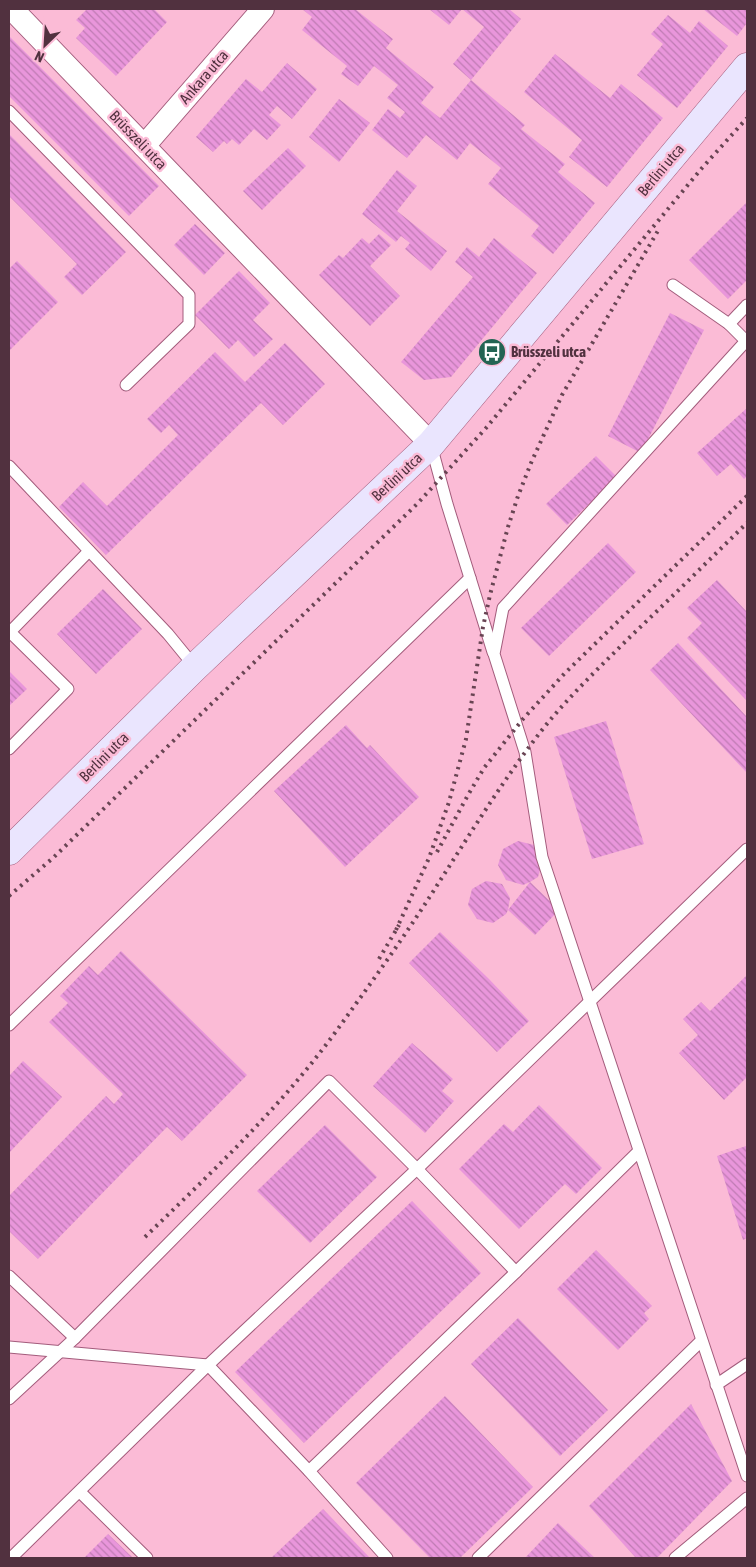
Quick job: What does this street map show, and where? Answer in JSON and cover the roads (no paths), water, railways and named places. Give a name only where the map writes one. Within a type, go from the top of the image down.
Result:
[{"type":"street","name":"Brüsszeli utca","points":[[12,9],[431,444]]},
{"type":"street","name":"Ankara utca","points":[[144,146],[263,9]]},
{"type":"street","name":"Berlini utca","points":[[9,851],[195,667],[431,444],[747,67]]},
{"type":"lane","points":[[9,110],[189,295],[189,324],[126,385]]},
{"type":"lane","points":[[494,654],[503,608],[747,341],[729,324],[673,285]]},
{"type":"lane","points":[[729,324],[747,305]]},
{"type":"lane","points":[[431,444],[447,504],[525,752],[542,857],[747,1476]]},
{"type":"lane","points":[[9,466],[171,638],[195,667]]},
{"type":"lane","points":[[9,749],[68,689],[10,632],[89,550]]},
{"type":"lane","points":[[9,1026],[470,578]]},
{"type":"lane","points":[[11,1558],[208,1365],[417,1169],[747,849]]},
{"type":"lane","points":[[9,1398],[75,1338],[329,1081],[516,1272]]},
{"type":"lane","points":[[309,1471],[639,1151]]},
{"type":"lane","points":[[9,1276],[75,1338]]},
{"type":"lane","points":[[478,1558],[701,1340]]},
{"type":"lane","points":[[9,1347],[208,1365],[309,1471],[387,1558]]},
{"type":"lane","points":[[716,1385],[747,1364]]},
{"type":"lane","points":[[80,1492],[147,1558]]},
{"type":"lane","points":[[675,1558],[747,1498]]},
{"type":"railway","points":[[9,896],[54,857],[418,503],[486,428],[702,168],[747,118]]},
{"type":"railway","points":[[396,930],[429,858],[449,802],[466,739],[483,627],[490,595],[518,496],[562,395],[659,229]]},
{"type":"railway","points":[[437,852],[484,768],[523,719],[565,673],[747,496]]},
{"type":"railway","points":[[145,1237],[246,1138],[293,1086],[337,1030],[388,959],[500,788],[552,717],[597,670],[747,523]]},
{"type":"railway","points":[[379,959],[399,925]]},
{"type":"place","name":"Brüsszeli utca","points":[[492,352]]}]
